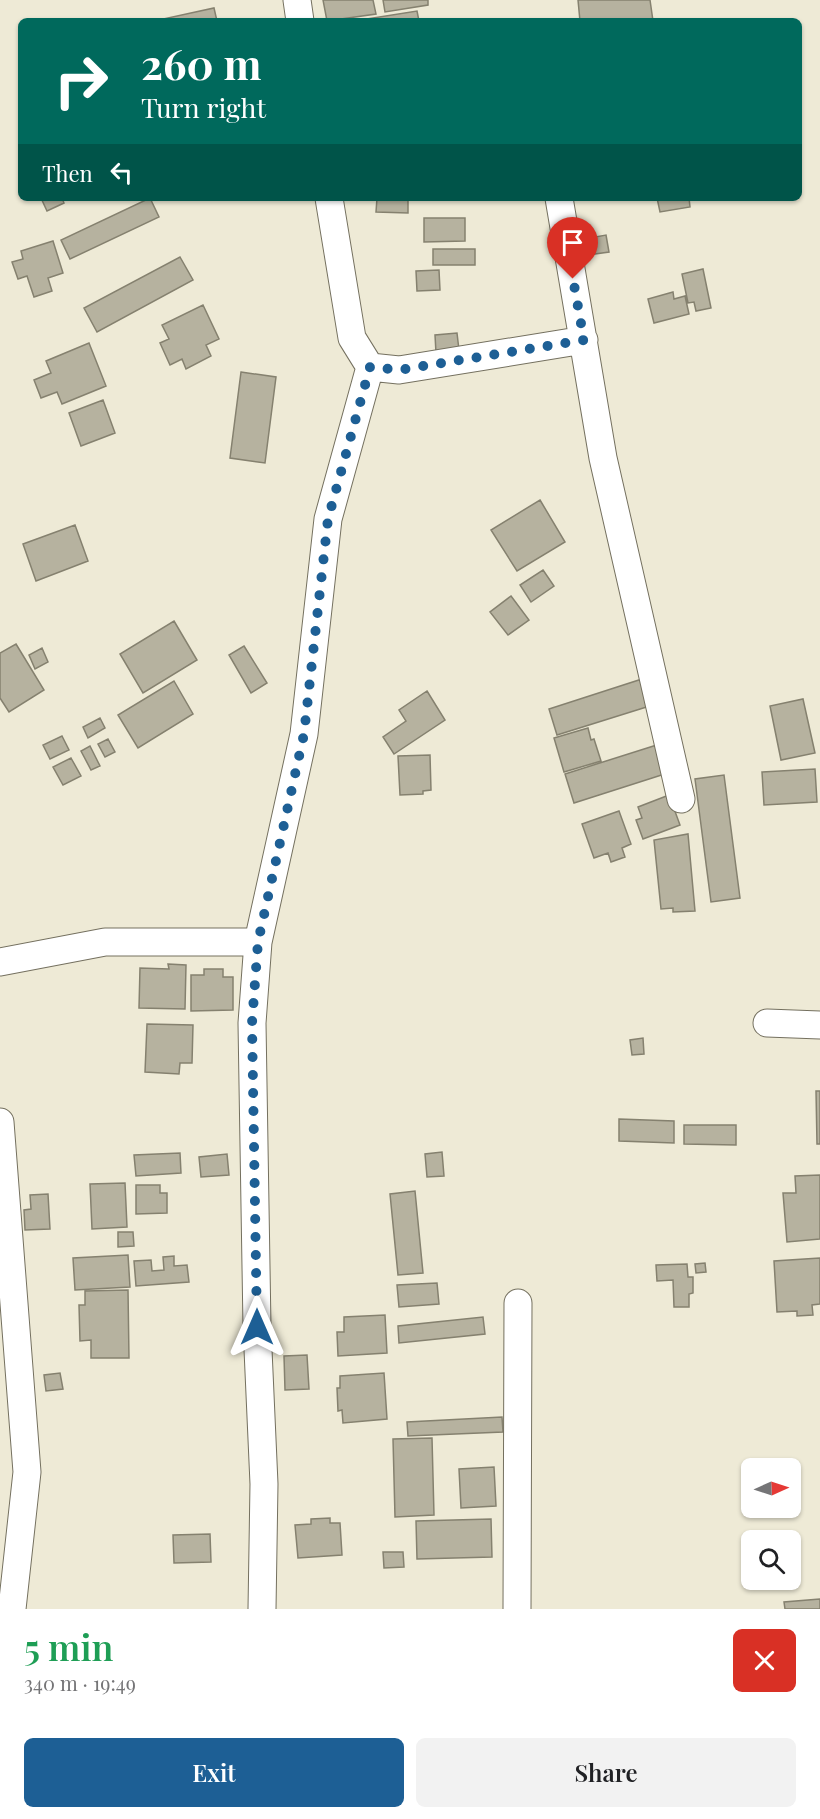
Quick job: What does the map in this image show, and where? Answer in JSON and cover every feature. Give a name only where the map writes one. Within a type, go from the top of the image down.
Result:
[{"type":"street","points":[[297,0],[300,18]]},
{"type":"street","points":[[262,1609],[264,1484],[257,1327],[252,1023],[258,942],[304,734],[328,519],[370,367],[352,338],[329,201]]},
{"type":"street","points":[[560,201],[603,458],[681,799]]},
{"type":"street","points":[[370,367],[399,370],[584,340]]},
{"type":"street","points":[[0,962],[105,942],[258,942]]},
{"type":"street","points":[[767,1023],[820,1025]]},
{"type":"street","points":[[0,1122],[27,1472],[12,1609]]},
{"type":"street","points":[[517,1609],[518,1303]]},
{"type":"building","points":[[323,0],[373,0],[376,14],[326,18]]},
{"type":"building","points":[[383,0],[428,0],[428,5],[385,12]]},
{"type":"building","points":[[578,0],[650,0],[653,18],[580,18]]},
{"type":"building","points":[[214,8],[216,18],[168,18]]},
{"type":"building","points":[[417,11],[418,18],[373,18]]},
{"type":"building","points":[[42,201],[63,201],[64,203],[47,211]]},
{"type":"building","points":[[144,201],[151,201],[159,217],[70,259],[61,240]]},
{"type":"building","points":[[377,201],[408,201],[408,213],[376,212]]},
{"type":"building","points":[[658,201],[689,201],[690,207],[660,212]]},
{"type":"building","points":[[424,218],[465,218],[465,241],[424,242]]},
{"type":"building","points":[[606,235],[609,252],[588,255],[584,239]]},
{"type":"building","points":[[53,241],[63,273],[48,278],[52,291],[34,297],[27,276],[18,279],[12,262],[23,259],[21,251]]},
{"type":"building","points":[[433,249],[475,249],[475,265],[433,265]]},
{"type":"building","points":[[180,257],[193,280],[97,332],[84,308]]},
{"type":"building","points":[[703,269],[711,308],[696,311],[694,302],[688,303],[682,274]]},
{"type":"building","points":[[439,270],[440,290],[417,291],[416,271]]},
{"type":"building","points":[[673,292],[674,299],[685,296],[689,314],[654,323],[648,299]]},
{"type":"building","points":[[203,305],[219,339],[206,345],[211,356],[186,369],[182,359],[170,365],[160,343],[169,339],[162,325]]},
{"type":"building","points":[[457,333],[459,350],[436,353],[435,335]]},
{"type":"building","points":[[89,343],[106,386],[62,404],[57,392],[41,398],[34,380],[51,373],[46,361]]},
{"type":"building","points":[[241,372],[276,377],[265,463],[230,458]]},
{"type":"building","points":[[103,400],[115,433],[81,446],[69,413]]},
{"type":"building","points":[[540,500],[565,542],[517,571],[491,530]]},
{"type":"building","points":[[75,525],[88,561],[36,581],[23,544]]},
{"type":"building","points":[[543,570],[554,586],[531,602],[520,585]]},
{"type":"building","points":[[511,596],[529,620],[508,635],[490,612]]},
{"type":"building","points":[[174,621],[197,660],[143,693],[120,654]]},
{"type":"building","points":[[16,644],[44,690],[9,712],[0,698],[0,653]]},
{"type":"building","points":[[244,646],[267,683],[251,693],[229,655]]},
{"type":"building","points":[[42,648],[48,662],[35,669],[29,655]]},
{"type":"building","points":[[645,678],[653,705],[557,735],[549,709]]},
{"type":"building","points":[[174,681],[193,714],[138,748],[118,715]]},
{"type":"building","points":[[427,691],[445,720],[394,754],[383,737],[406,721],[399,710]]},
{"type":"building","points":[[803,699],[815,753],[781,760],[770,706]]},
{"type":"building","points":[[100,718],[105,728],[88,738],[83,727]]},
{"type":"building","points":[[588,728],[601,761],[564,772],[554,738]]},
{"type":"building","points":[[62,736],[69,750],[50,759],[43,745]]},
{"type":"building","points":[[108,739],[115,752],[105,757],[98,744]]},
{"type":"building","points":[[663,743],[671,772],[574,803],[565,774]]},
{"type":"building","points":[[90,746],[100,766],[91,770],[81,751]]},
{"type":"building","points":[[430,755],[431,790],[423,791],[423,794],[400,795],[398,756]]},
{"type":"building","points":[[71,758],[81,776],[63,785],[53,767]]},
{"type":"building","points":[[815,769],[817,802],[764,805],[762,772]]},
{"type":"building","points":[[724,775],[740,898],[711,902],[695,779]]},
{"type":"building","points":[[669,795],[680,825],[643,839],[636,820],[642,818],[638,807]]},
{"type":"building","points":[[619,811],[631,844],[622,848],[625,857],[611,862],[608,853],[594,858],[582,824]]},
{"type":"building","points":[[688,834],[695,911],[673,912],[673,908],[661,909],[654,840]]},
{"type":"building","points":[[168,964],[186,965],[185,1009],[139,1008],[140,968],[169,969]]},
{"type":"building","points":[[204,969],[223,969],[223,977],[233,977],[233,1010],[191,1011],[191,975],[204,975]]},
{"type":"building","points":[[147,1024],[193,1025],[192,1063],[180,1063],[179,1074],[145,1072]]},
{"type":"building","points":[[643,1038],[644,1054],[632,1055],[630,1040]]},
{"type":"building","points":[[816,1091],[820,1091],[820,1144],[817,1144]]},
{"type":"building","points":[[619,1119],[674,1121],[674,1143],[619,1141]]},
{"type":"building","points":[[684,1125],[736,1125],[736,1145],[684,1144]]},
{"type":"building","points":[[442,1152],[444,1176],[427,1177],[425,1154]]},
{"type":"building","points":[[180,1153],[181,1173],[136,1176],[134,1155]]},
{"type":"building","points":[[227,1154],[229,1175],[201,1177],[199,1157]]},
{"type":"building","points":[[820,1175],[820,1239],[787,1242],[783,1193],[796,1193],[795,1176]]},
{"type":"building","points":[[125,1183],[127,1227],[92,1229],[90,1184]]},
{"type":"building","points":[[136,1185],[160,1185],[160,1193],[167,1193],[167,1213],[136,1214]]},
{"type":"building","points":[[415,1191],[423,1273],[398,1275],[390,1194]]},
{"type":"building","points":[[48,1194],[50,1229],[25,1230],[24,1210],[31,1209],[30,1195]]},
{"type":"building","points":[[118,1232],[133,1232],[134,1246],[118,1247]]},
{"type":"building","points":[[128,1255],[130,1287],[75,1290],[73,1258]]},
{"type":"building","points":[[174,1256],[174,1266],[187,1265],[189,1282],[136,1286],[134,1261],[151,1260],[152,1271],[164,1270],[163,1257]]},
{"type":"building","points":[[820,1258],[820,1304],[812,1305],[813,1315],[797,1316],[797,1311],[777,1312],[774,1261]]},
{"type":"building","points":[[705,1263],[706,1272],[696,1273],[695,1264]]},
{"type":"building","points":[[687,1264],[688,1277],[693,1277],[693,1293],[689,1294],[689,1307],[674,1307],[673,1280],[657,1281],[656,1265]]},
{"type":"building","points":[[437,1283],[439,1304],[399,1307],[397,1285]]},
{"type":"building","points":[[128,1290],[129,1358],[91,1358],[91,1340],[80,1341],[79,1305],[85,1305],[85,1291]]},
{"type":"building","points":[[385,1315],[387,1353],[338,1356],[337,1332],[344,1332],[344,1317]]},
{"type":"building","points":[[483,1317],[485,1334],[399,1343],[398,1326]]},
{"type":"building","points":[[307,1355],[309,1389],[285,1390],[284,1356]]},
{"type":"building","points":[[60,1373],[63,1389],[46,1391],[44,1375]]},
{"type":"building","points":[[384,1373],[387,1419],[343,1423],[342,1410],[338,1411],[337,1388],[340,1388],[340,1376]]},
{"type":"building","points":[[502,1417],[503,1432],[408,1436],[407,1422]]},
{"type":"building","points":[[432,1438],[434,1515],[395,1517],[393,1439]]},
{"type":"building","points":[[494,1467],[496,1506],[461,1508],[459,1469]]},
{"type":"building","points":[[330,1518],[330,1523],[340,1523],[342,1555],[298,1558],[295,1525],[311,1524],[311,1519]]},
{"type":"building","points":[[491,1519],[492,1557],[417,1559],[416,1521]]},
{"type":"building","points":[[210,1534],[211,1562],[174,1563],[173,1535]]},
{"type":"building","points":[[383,1552],[403,1552],[404,1567],[384,1568]]},
{"type":"building","points":[[820,1599],[820,1609],[785,1609],[784,1602]]},
{"type":"route","points":[[257,1327],[252,1023],[258,942],[304,734],[328,519],[370,367],[399,370],[584,340],[573,279]]}]
